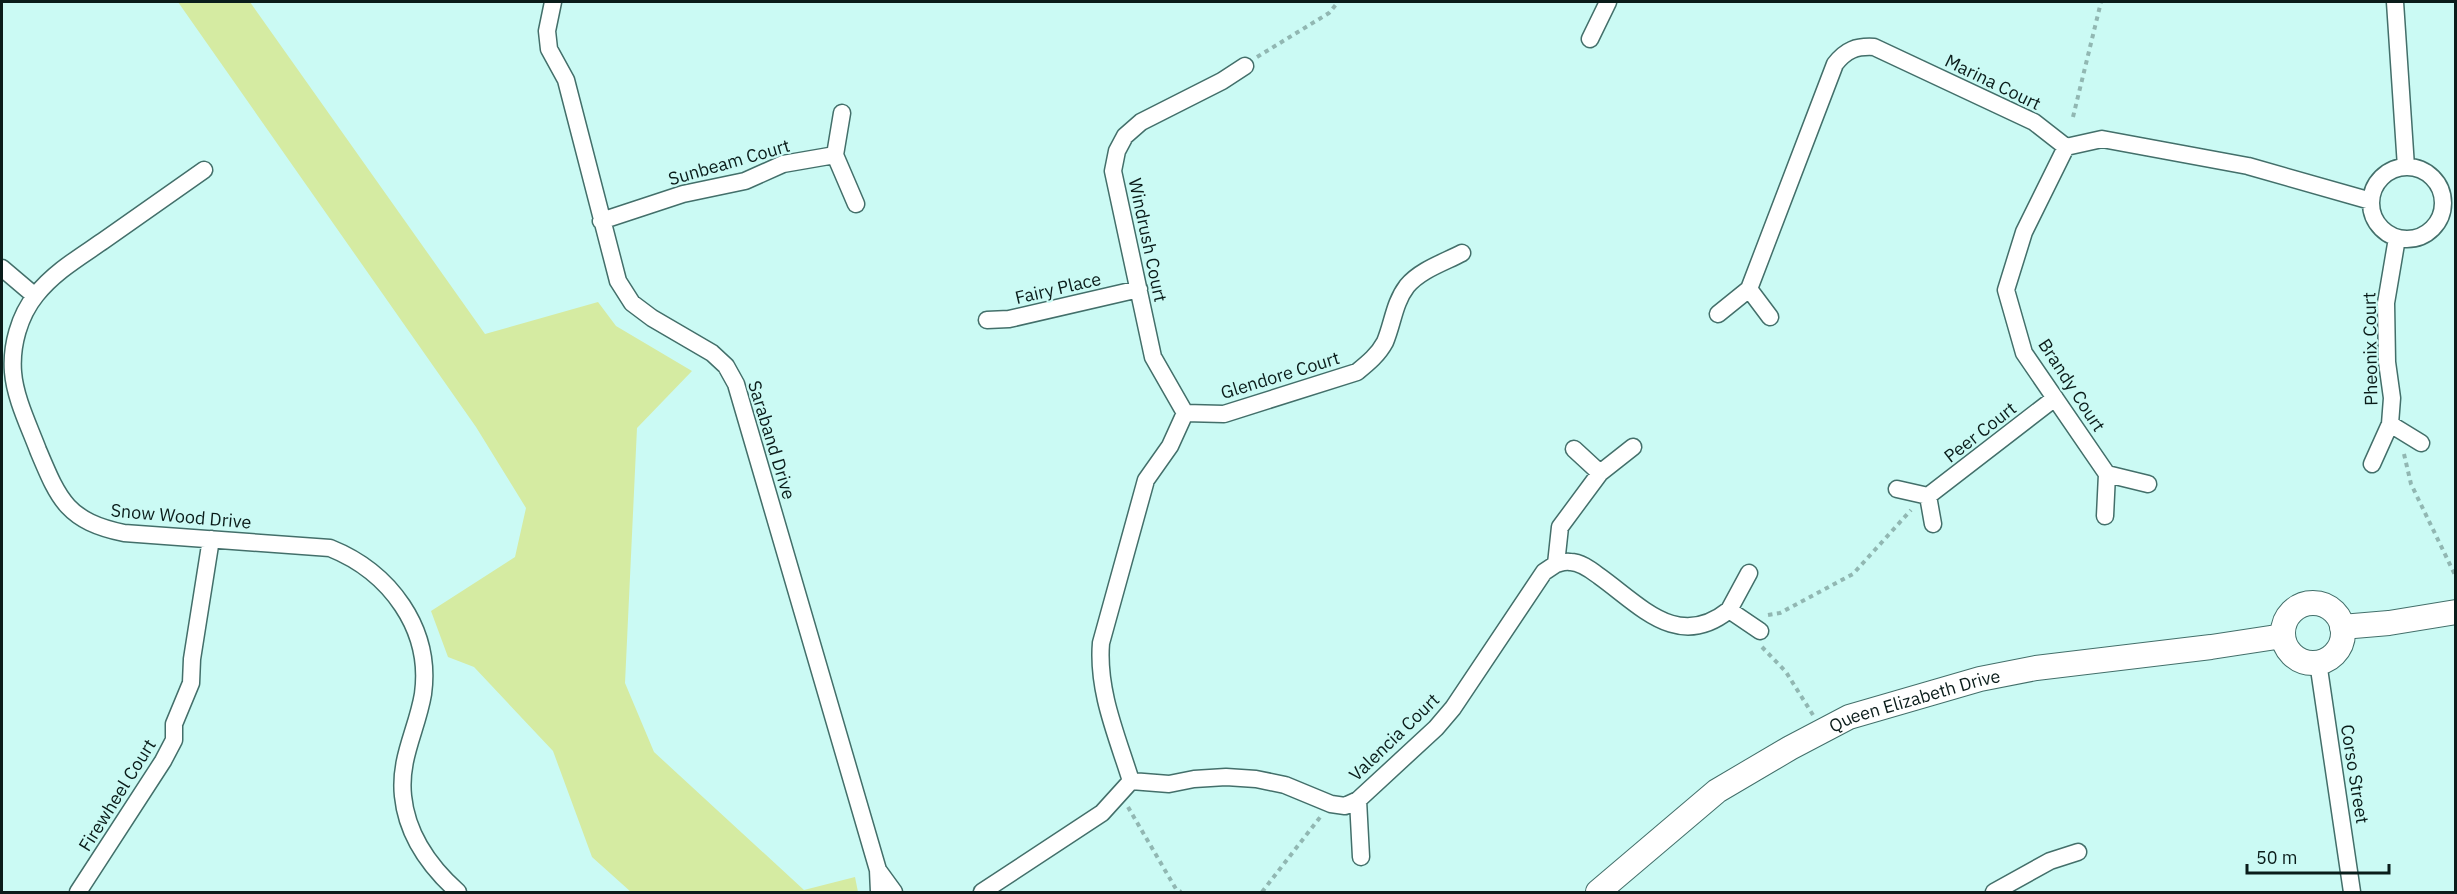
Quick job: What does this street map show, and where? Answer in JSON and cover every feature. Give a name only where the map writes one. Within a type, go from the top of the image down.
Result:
[{"type":"street","name":"Saraband Drive","points":[[553,2],[546,31],[549,49],[566,80],[618,281],[632,303],[652,318],[712,353],[726,366],[736,384],[878,870],[879,892]]},
{"type":"street","points":[[1590,39],[1608,2]]},
{"type":"street","points":[[2394,2],[2406,167]]},
{"type":"street","name":"Marina Court","points":[[1749,289],[1834,64],[1852,49],[1861,46],[1874,47],[2034,122],[2066,147]]},
{"type":"street","name":"Windrush Court","points":[[1185,413],[1153,357],[1113,171],[1117,151],[1125,136],[1141,122],[1222,81],[1245,66]]},
{"type":"street","points":[[842,113],[835,155],[856,204]]},
{"type":"street","points":[[2066,147],[2102,139],[2248,166],[2371,201]]},
{"type":"street","name":"Brandy Court","points":[[2066,147],[2024,232],[2006,290],[2024,353],[2107,474]]},
{"type":"street","name":"Sunbeam Court","points":[[601,221],[683,194],[745,181],[783,164],[835,155]]},
{"type":"street","points":[[2406,167],[2418,168],[2429,174],[2449,197],[2437,224],[2423,236],[2411,239],[2397,238],[2386,232],[2372,213],[2371,201],[2380,178],[2391,171],[2406,167]]},
{"type":"street","name":"Snow Wood Drive","points":[[204,170],[61,270],[35,296],[17,330],[13,374],[31,431],[54,488],[66,506],[83,519],[103,529],[124,533],[330,548],[352,557],[373,572],[405,606],[419,640],[425,669],[417,718],[407,747],[403,773],[403,798],[411,827],[423,855],[442,878],[458,892]]},
{"type":"street","name":"Pheonix Court","points":[[2372,464],[2390,424],[2392,398],[2387,362],[2386,303],[2397,238]]},
{"type":"street","name":"Glendore Court","points":[[1185,413],[1224,414],[1357,372],[1374,359],[1385,341],[1398,300],[1408,285],[1422,274],[1462,253]]},
{"type":"street","points":[[2,268],[35,296]]},
{"type":"street","name":"Fairy Place","points":[[987,320],[1009,319],[1138,289]]},
{"type":"street","points":[[1718,314],[1749,289],[1770,317]]},
{"type":"street","name":"Peer Court","points":[[1928,496],[2055,398]]},
{"type":"street","points":[[1126,787],[1101,686],[1099,664],[1101,643],[1146,480],[1170,446],[1185,413]]},
{"type":"street","name":"Pheonix Court","points":[[2390,424],[2421,442]]},
{"type":"street","points":[[1633,447],[1600,473],[1560,527],[1556,564],[1571,561],[1586,567],[1660,621],[1679,628],[1702,626],[1718,619],[1729,610],[1749,573]]},
{"type":"street","points":[[1574,449],[1600,473]]},
{"type":"street","points":[[2105,516],[2107,474],[2148,484]]},
{"type":"street","points":[[1897,489],[1928,496],[1933,524]]},
{"type":"street","name":"Firewheel Court","points":[[78,892],[163,761],[174,740],[174,724],[191,683],[192,659],[211,538]]},
{"type":"street","name":"Valencia Court","points":[[1331,804],[1346,806],[1358,800],[1436,728],[1453,708],[1544,572],[1556,564]]},
{"type":"street","points":[[2308,603],[2318,603],[2334,611],[2342,627],[2343,635],[2338,650],[2326,660],[2310,663],[2295,657],[2289,651],[2283,636],[2286,618],[2292,611],[2308,603]]},
{"type":"street","points":[[1729,610],[1755,628]]},
{"type":"street","points":[[2342,627],[2389,623],[2456,612]]},
{"type":"street","name":"Queen Elizabeth Drive","points":[[1598,892],[1718,791],[1790,748],[1849,717],[1980,679],[2036,668],[2283,636]]},
{"type":"street","name":"Corso Street","points":[[2318,662],[2352,892]]},
{"type":"street","points":[[982,892],[1102,813],[1126,787],[1226,777],[1256,779],[1285,785],[1331,804]]},
{"type":"street","points":[[1358,800],[1361,858]]},
{"type":"street","points":[[1994,892],[2050,861],[2078,852]]},
{"type":"street","name":"Saraband Drive","points":[[878,870],[894,892]]},
{"type":"path","points":[[1245,66],[1273,46],[1329,14],[1338,2]]},
{"type":"path","points":[[2073,117],[2101,2]]},
{"type":"path","points":[[2390,424],[2407,461],[2411,484],[2456,577]]},
{"type":"path","points":[[1807,706],[1786,672],[1753,639],[1757,617],[1780,613],[1852,574],[1908,512],[1928,496]]},
{"type":"path","points":[[1126,787],[1176,889],[1181,892]]},
{"type":"path","points":[[1262,892],[1331,804]]},
{"type":"green space","points":[[178,2],[250,2],[485,334],[598,302],[616,326],[692,371],[637,428],[625,683],[654,752],[804,890],[855,877],[858,892],[631,892],[592,857],[553,751],[474,667],[448,657],[431,611],[515,557],[526,508],[476,427]]}]
